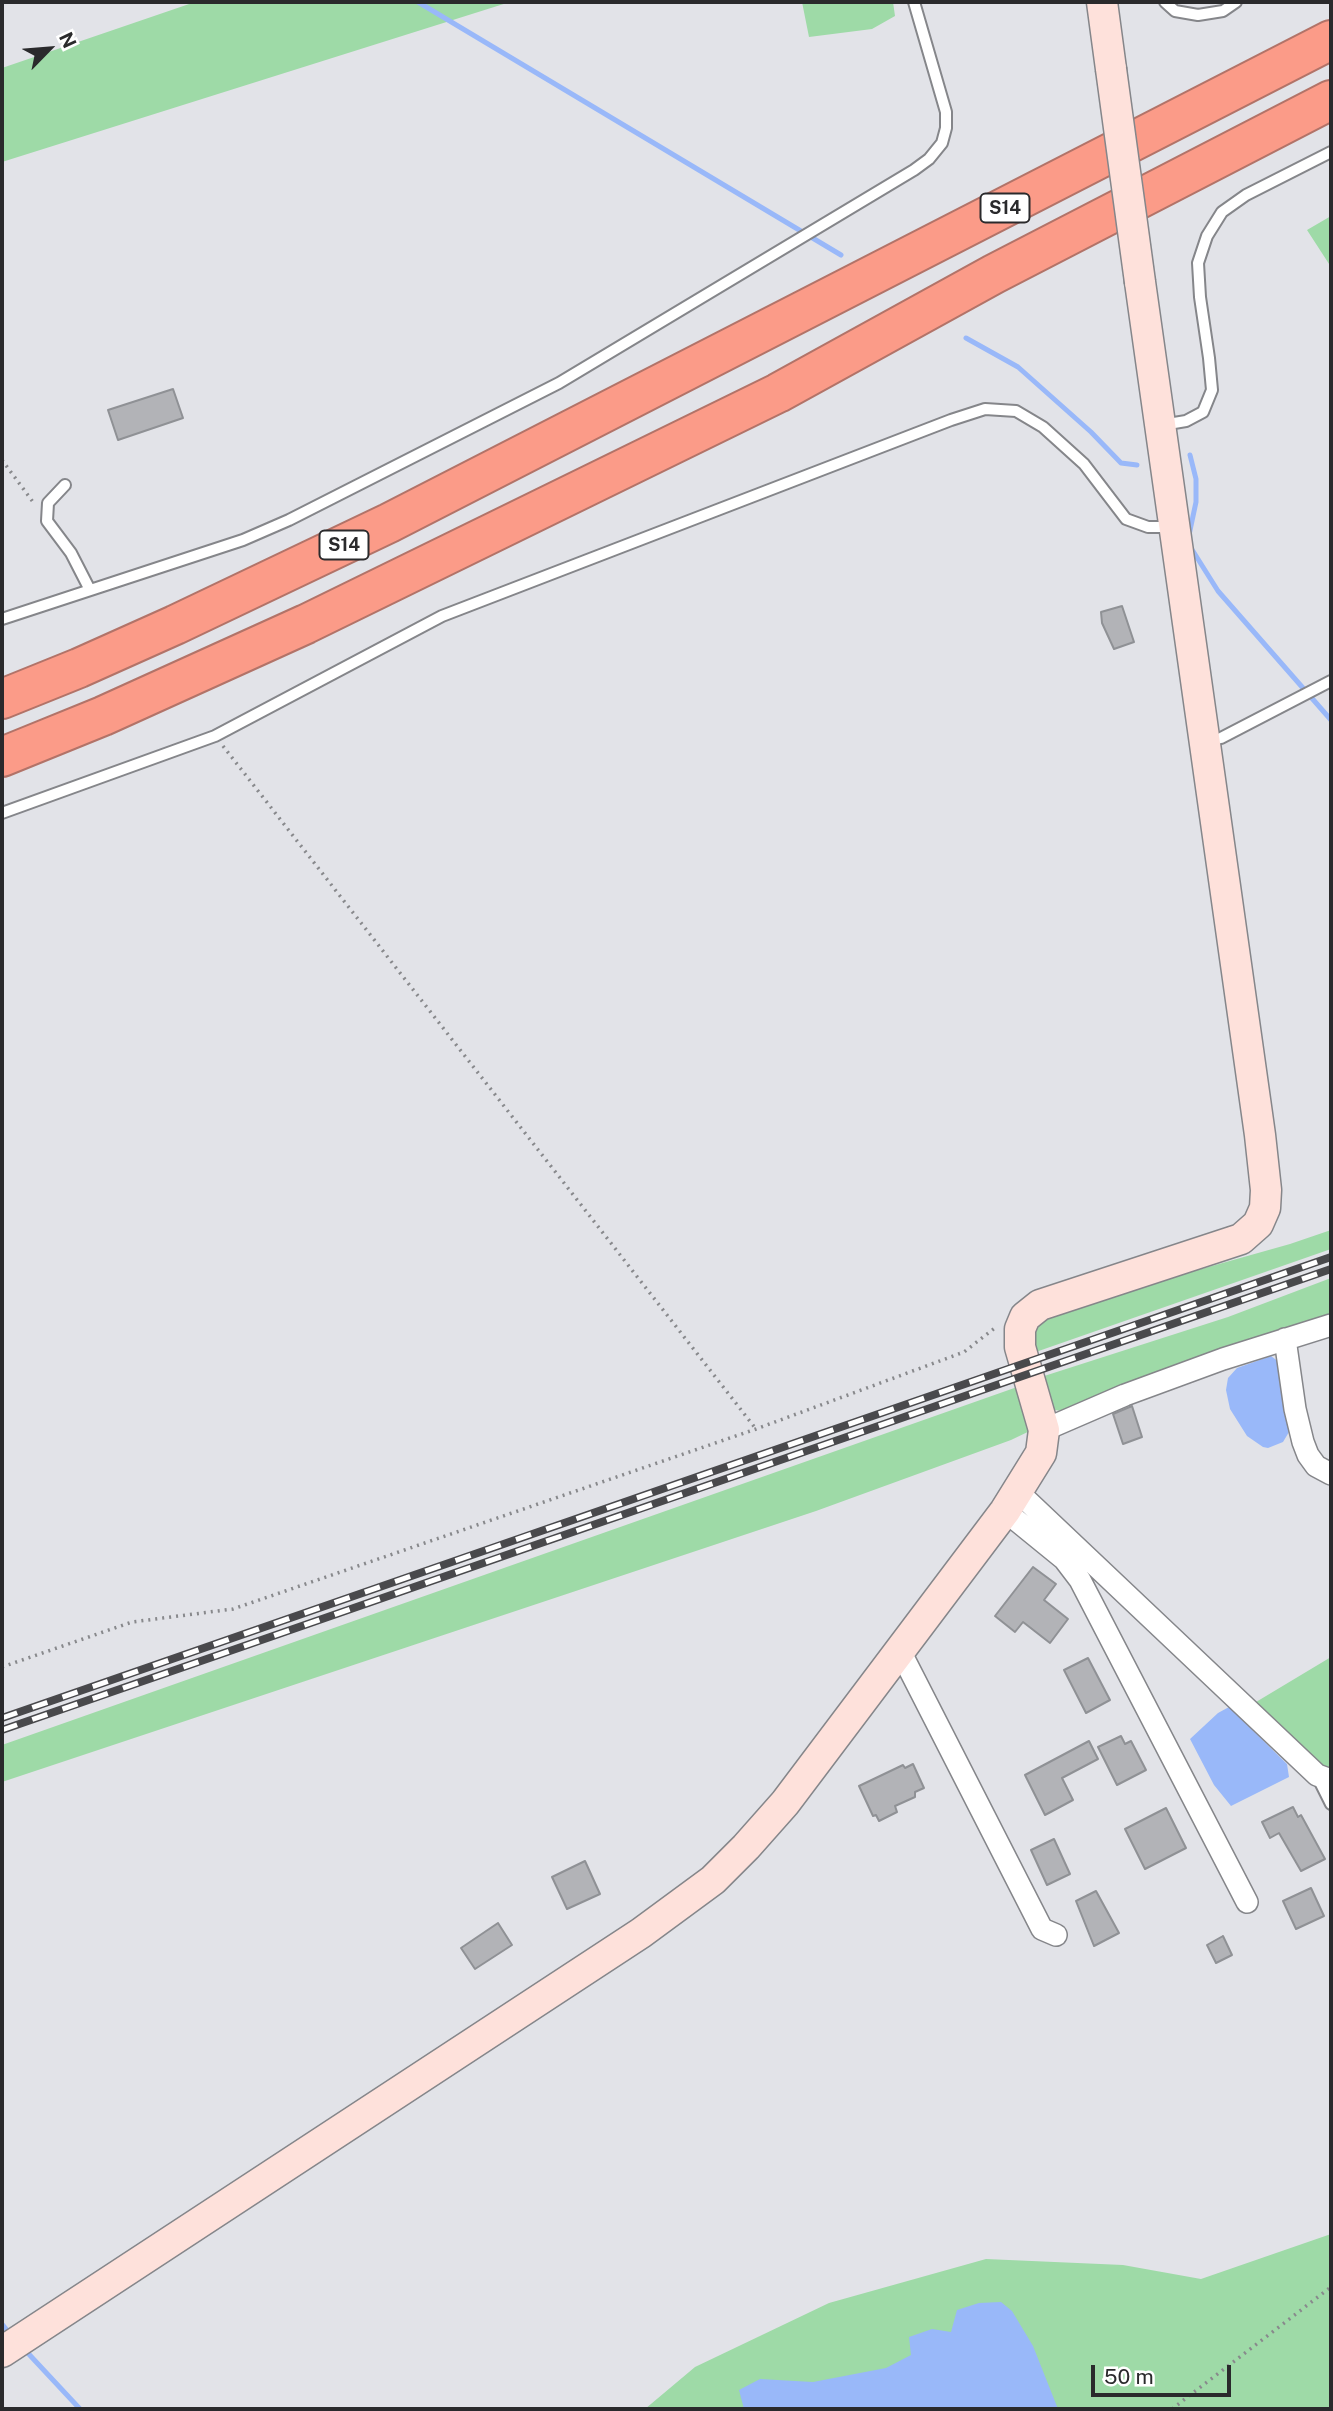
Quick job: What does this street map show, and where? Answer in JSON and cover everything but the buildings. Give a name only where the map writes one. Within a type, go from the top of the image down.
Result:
[{"type":"highway","name":"S14","points":[[2,699],[163,631],[389,523],[1331,40]]},
{"type":"highway","points":[[2,757],[103,716],[306,624],[778,393],[994,274],[1331,100]]},
{"type":"street","points":[[14,2344],[641,1933],[702,1889],[746,1847],[785,1803],[1012,1502],[1041,1453],[1044,1430],[1021,1356],[1020,1329],[1025,1317],[1040,1305],[1241,1238],[1258,1224],[1265,1208],[1266,1190],[1260,1135],[1173,527],[1102,2]]},
{"type":"street","points":[[1044,1430],[1125,1395],[1223,1359],[1331,1325]]},
{"type":"street","points":[[1285,1339],[1295,1409],[1303,1442],[1316,1466],[1331,1474]]},
{"type":"street","points":[[1012,1502],[1324,1778]]},
{"type":"street","points":[[1012,1502],[1080,1580],[1247,1902]]},
{"type":"street","points":[[900,1651],[1042,1929],[1055,1935]]},
{"type":"lane","points":[[2,619],[243,540],[300,515],[559,383],[914,170],[929,159],[942,143],[946,112],[914,2]]},
{"type":"lane","points":[[1165,2],[1175,11],[1198,15],[1223,11],[1236,2]]},
{"type":"lane","points":[[1159,426],[1186,421],[1203,412],[1212,390],[1199,263],[1207,236],[1222,212],[1246,195],[1331,152]]},
{"type":"lane","points":[[2,813],[215,736],[442,616],[985,409],[1016,411],[1043,427],[1084,464],[1126,519],[1148,527],[1173,527]]},
{"type":"lane","points":[[65,485],[48,503],[47,521],[71,553],[90,590]]},
{"type":"lane","points":[[1204,742],[1221,738],[1331,681]]},
{"type":"lane","points":[[1324,1778],[1331,1804]]},
{"type":"path","points":[[2,460],[47,521]]},
{"type":"path","points":[[215,736],[756,1429]]},
{"type":"path","points":[[2,1667],[132,1622],[233,1609],[756,1429],[964,1352],[1006,1319],[1018,1314],[1025,1317]]},
{"type":"path","points":[[1172,2409],[1331,2287]]},
{"type":"green space","points":[[195,2],[510,2],[2,162],[2,68]]},
{"type":"green space","points":[[802,2],[893,2],[895,16],[872,29],[809,37]]},
{"type":"green space","points":[[1331,216],[1331,267],[1307,230]]},
{"type":"green space","points":[[1331,1230],[1331,1249],[1030,1354],[1026,1340],[1045,1313]]},
{"type":"green space","points":[[1331,1278],[1331,1315],[1073,1408],[1061,1411],[1050,1409],[1038,1378],[1228,1317]]},
{"type":"green space","points":[[1020,1386],[1034,1429],[1011,1440],[816,1511],[2,1782],[2,1745]]},
{"type":"green space","points":[[1331,1657],[1331,1769],[1320,1764],[1256,1702]]},
{"type":"green space","points":[[1331,2234],[1331,2409],[645,2409],[695,2367],[829,2303],[986,2259],[1123,2265],[1201,2279]]},
{"type":"water","points":[[1271,1356],[1279,1362],[1289,1432],[1283,1442],[1268,1448],[1247,1436],[1230,1409],[1226,1390],[1228,1378],[1237,1368]]},
{"type":"water","points":[[1229,1707],[1287,1764],[1289,1777],[1231,1806],[1214,1785],[1190,1739],[1218,1713]]},
{"type":"water","points":[[1001,2302],[1012,2311],[1033,2346],[1058,2409],[744,2409],[739,2390],[760,2379],[813,2382],[886,2368],[911,2355],[909,2337],[932,2329],[951,2332],[957,2310],[979,2303]]},
{"type":"waterway","points":[[418,2],[841,255]]},
{"type":"waterway","points":[[966,338],[1018,367],[1091,432],[1121,463],[1137,465]]},
{"type":"waterway","points":[[1189,535],[1196,502],[1196,479],[1190,455]]},
{"type":"waterway","points":[[1191,548],[1218,591],[1331,720]]},
{"type":"waterway","points":[[2,2324],[11,2335]]},
{"type":"waterway","points":[[25,2350],[80,2409]]},
{"type":"railway","points":[[2,1718],[1331,1257]]},
{"type":"railway","points":[[2,1730],[1331,1269]]}]
